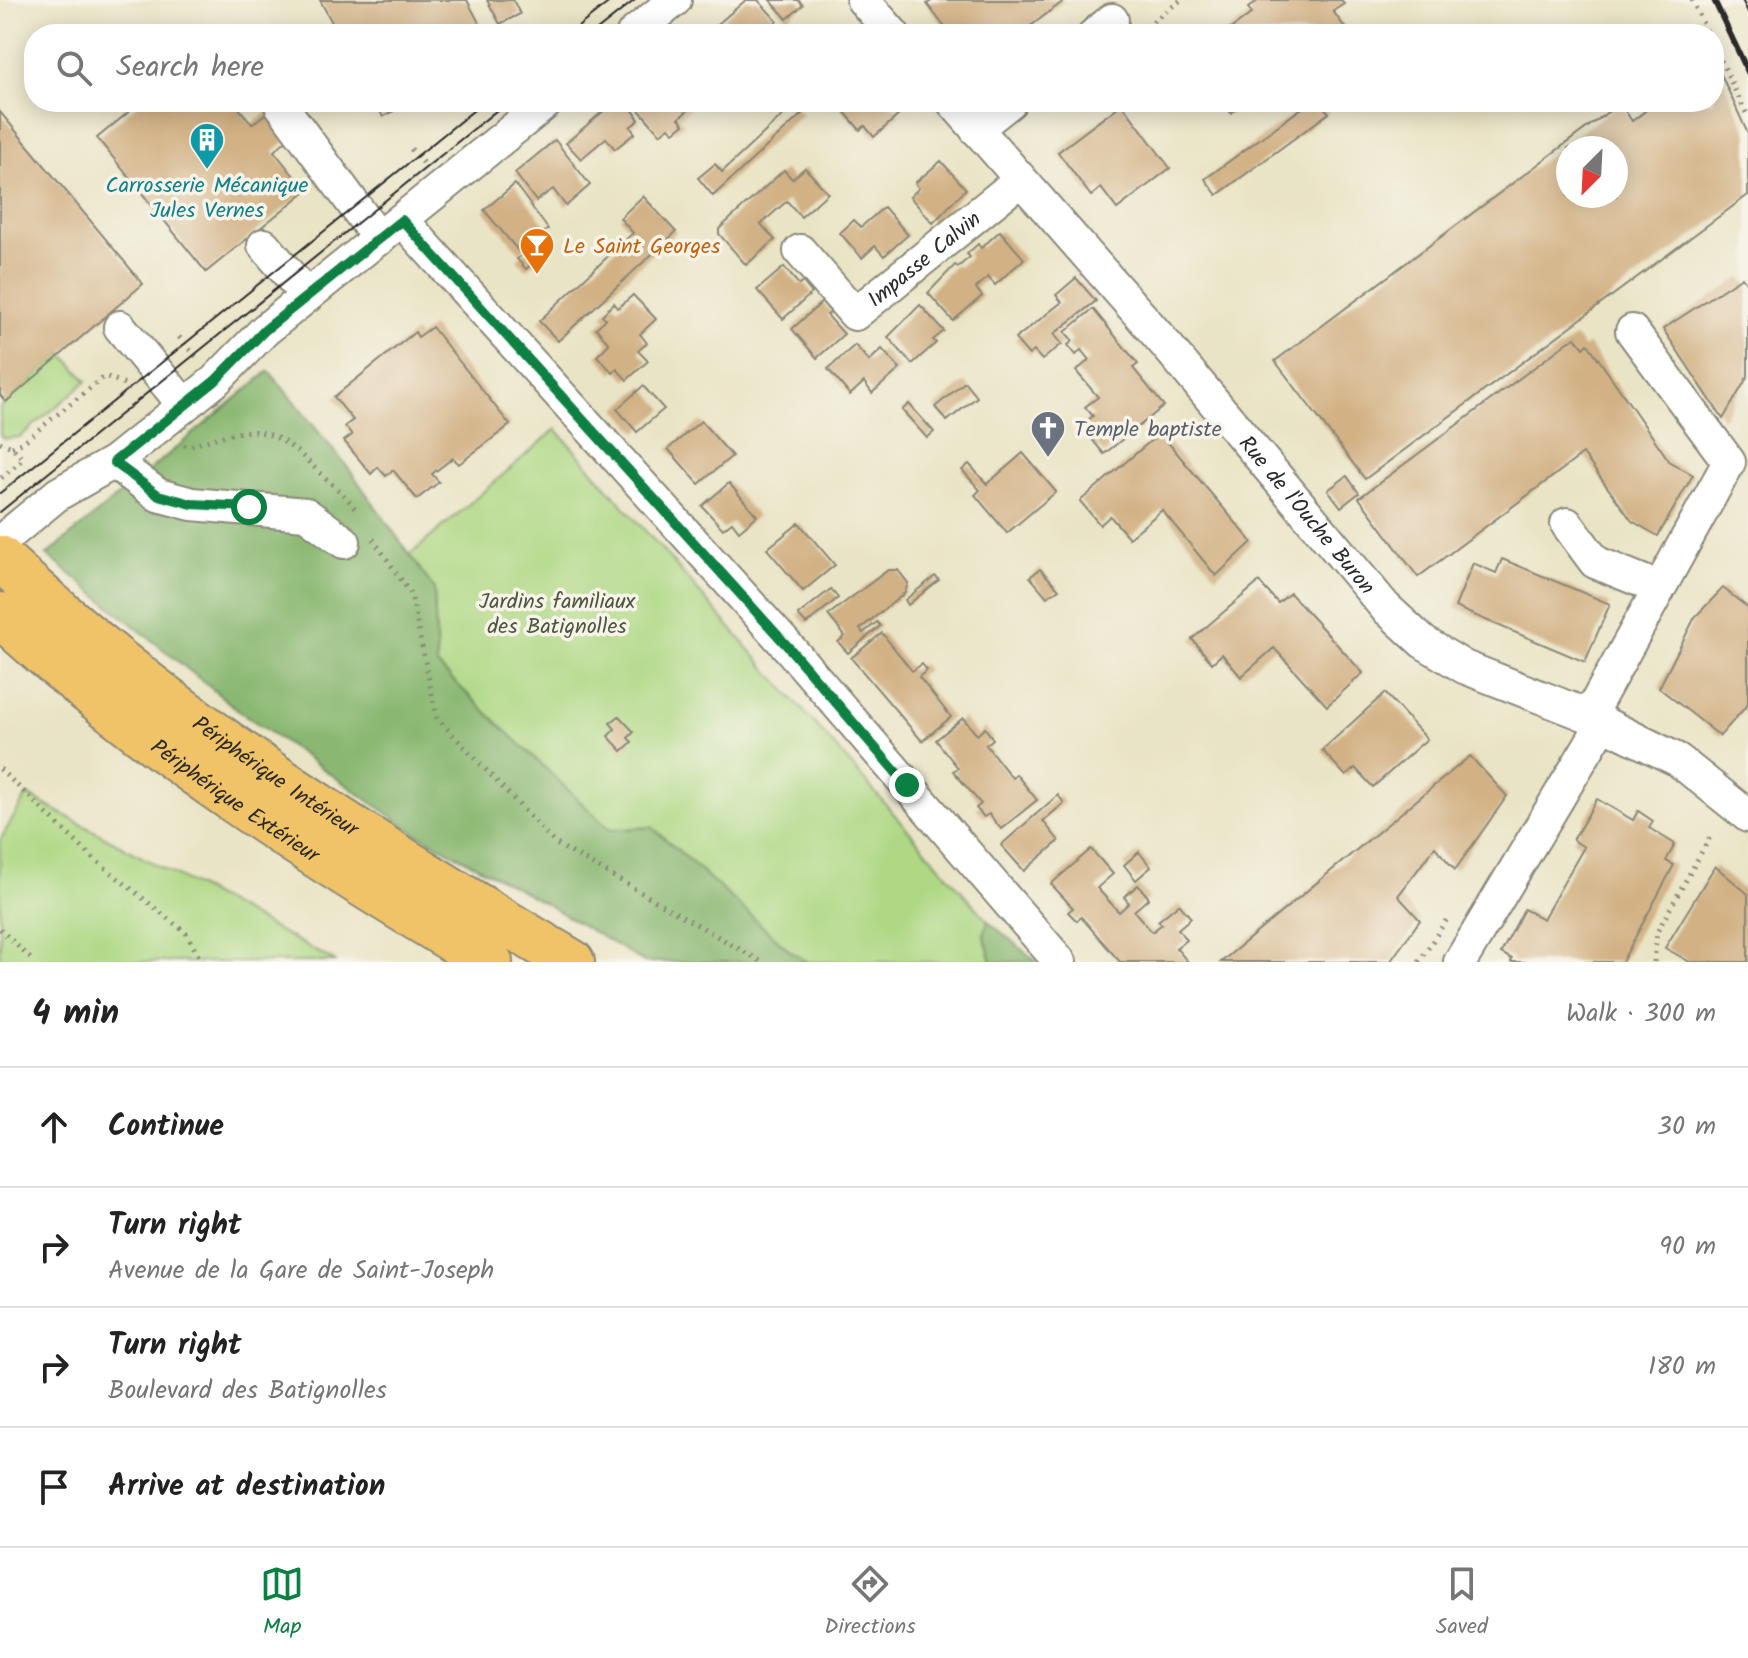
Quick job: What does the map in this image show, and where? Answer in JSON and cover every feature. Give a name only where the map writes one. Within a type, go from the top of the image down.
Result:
[{"type":"highway","name":"Périphérique Intérieur","points":[[0,558],[141,680],[276,780],[356,833],[572,962]]},
{"type":"highway","name":"Périphérique Extérieur","points":[[0,615],[101,702],[267,824],[323,862],[490,962]]},
{"type":"street","points":[[645,24],[675,0]]},
{"type":"street","points":[[863,0],[884,24]]},
{"type":"street","points":[[287,112],[391,229],[790,649],[1060,962]]},
{"type":"street","points":[[0,542],[58,494],[114,462],[159,426],[307,296],[535,112]]},
{"type":"street","name":"Rue de l'Ouche Buron","points":[[962,112],[1168,347],[1385,607],[1423,642],[1464,667],[1596,719],[1678,760],[1748,816]]},
{"type":"street","points":[[976,129],[997,112]]},
{"type":"street","name":"Impasse Calvin","points":[[800,251],[855,314],[1019,181]]},
{"type":"street","points":[[264,245],[307,296]]},
{"type":"street","points":[[120,327],[184,405]]},
{"type":"street","points":[[1460,962],[1596,719],[1659,588],[1729,462],[1632,331]]},
{"type":"street","points":[[114,462],[158,495],[192,504],[306,514],[344,542]]},
{"type":"street","points":[[1567,524],[1595,562],[1659,588]]},
{"type":"path","points":[[1126,24],[1181,0]]},
{"type":"path","points":[[1692,0],[1703,24]]},
{"type":"path","points":[[1724,67],[1748,117]]},
{"type":"path","points":[[12,447],[22,443],[105,376],[122,381]]},
{"type":"path","points":[[159,426],[188,447],[244,429],[257,431],[284,441],[306,458],[349,498],[411,594],[437,718],[555,843],[762,962]]},
{"type":"path","points":[[0,442],[12,447],[23,459],[0,479]]},
{"type":"path","points":[[0,769],[93,858],[186,933],[202,962]]},
{"type":"path","points":[[1654,962],[1657,932],[1710,837]]},
{"type":"path","points":[[0,929],[34,962]]},
{"type":"green space","points":[[62,353],[87,381],[20,437],[4,439],[0,435],[0,407]]},
{"type":"green space","points":[[269,371],[349,469],[434,589],[437,665],[610,830],[652,827],[790,951],[808,962],[644,962],[543,902],[417,834],[238,710],[47,555]]},
{"type":"green space","name":"Jardins familiaux des Batignolles","points":[[556,429],[988,921],[984,934],[992,962],[808,962],[790,951],[652,827],[610,830],[437,665],[434,589],[410,555]]},
{"type":"green space","points":[[27,795],[336,962],[0,962],[0,840]]},
{"type":"green space","points":[[988,921],[1037,962],[992,962],[984,934]]},
{"type":"building","points":[[320,0],[467,0],[480,24],[333,24]]},
{"type":"building","points":[[487,0],[513,0],[520,14],[500,24]]},
{"type":"building","points":[[746,0],[758,0],[777,21],[774,24],[718,24]]},
{"type":"building","points":[[770,0],[798,0],[803,5],[787,19]]},
{"type":"building","points":[[933,0],[1065,0],[1033,24],[942,24],[927,4]]},
{"type":"building","points":[[1259,0],[1341,0],[1344,4],[1333,11],[1342,24],[1237,24],[1252,13],[1248,8]]},
{"type":"building","points":[[1724,81],[1748,134],[1748,195],[1365,479],[1275,361],[1556,151],[1556,208],[1628,208],[1628,136],[1576,136],[1608,112],[1626,112],[1632,121],[1644,112],[1724,112]]},
{"type":"building","points":[[0,112],[143,284],[6,402],[0,395]]},
{"type":"building","name":"Carrosserie Mécanique Jules Vernes","points":[[129,112],[242,112],[252,124],[270,112],[290,137],[274,151],[306,191],[206,272],[97,138]]},
{"type":"building","points":[[602,112],[634,112],[639,120],[630,127],[635,133],[615,149],[606,138],[581,159],[566,143]]},
{"type":"building","points":[[641,112],[686,112],[679,118],[684,124],[674,132],[669,127],[660,134]]},
{"type":"building","points":[[786,112],[802,114],[713,196],[698,178],[715,164],[722,172]]},
{"type":"building","points":[[845,112],[900,114],[874,137],[865,126],[860,130]]},
{"type":"building","points":[[1111,112],[1128,112],[1170,168],[1117,209],[1101,188],[1091,196],[1058,152]]},
{"type":"building","points":[[1296,112],[1329,113],[1217,195],[1205,179]]},
{"type":"building","points":[[555,140],[590,185],[566,206],[553,189],[536,201],[515,173]]},
{"type":"building","points":[[941,161],[966,189],[933,223],[910,197],[919,188],[915,183]]},
{"type":"building","points":[[805,168],[828,193],[801,217],[787,201],[761,224],[775,240],[746,265],[719,234],[719,229],[784,170],[792,179]]},
{"type":"building","points":[[515,184],[548,229],[520,253],[484,210]]},
{"type":"building","points":[[643,196],[676,232],[558,341],[539,321],[633,233],[620,218]]},
{"type":"building","points":[[884,207],[908,235],[884,256],[875,246],[862,258],[840,233],[854,220],[861,227]]},
{"type":"building","points":[[1000,231],[1024,259],[995,285],[988,277],[976,288],[982,296],[953,321],[928,293],[955,265],[958,267],[970,257],[967,254],[978,244],[981,248]]},
{"type":"building","points":[[528,250],[537,260],[526,269],[517,259]]},
{"type":"building","points":[[784,267],[799,285],[803,282],[812,293],[783,319],[757,290]]},
{"type":"building","points":[[1742,277],[1748,285],[1748,376],[1723,419],[1663,329]]},
{"type":"building","points":[[1076,278],[1096,301],[1054,334],[1062,344],[1042,360],[1034,351],[1029,355],[1015,339],[1062,302],[1056,295]]},
{"type":"building","points":[[633,295],[656,319],[640,334],[647,343],[638,351],[648,361],[627,380],[617,369],[613,373],[597,356],[609,344],[596,328],[606,319],[602,315],[614,303],[618,308]]},
{"type":"building","points":[[822,302],[831,312],[827,315],[844,334],[817,358],[792,329]]},
{"type":"building","points":[[920,305],[944,331],[933,340],[936,343],[912,364],[888,337]]},
{"type":"building","points":[[1093,309],[1138,364],[1133,368],[1164,406],[1104,454],[1081,426],[1093,416],[1085,407],[1098,397],[1076,371],[1089,360],[1081,350],[1076,355],[1068,345],[1073,341],[1065,332]]},
{"type":"building","points":[[432,327],[510,425],[459,464],[453,458],[432,474],[439,482],[417,499],[393,470],[386,476],[378,467],[371,474],[344,441],[352,435],[345,426],[353,420],[334,397],[415,332],[418,337]]},
{"type":"building","points":[[1575,337],[1584,348],[1588,344],[1670,462],[1693,475],[1658,536],[1632,521],[1583,454],[1418,577],[1359,498]]},
{"type":"building","points":[[855,345],[869,361],[882,349],[900,369],[872,393],[864,382],[850,395],[828,369]]},
{"type":"building","points":[[965,382],[977,397],[947,421],[935,407]]},
{"type":"building","points":[[643,386],[664,409],[637,432],[617,409]]},
{"type":"building","points":[[909,404],[934,432],[927,438],[902,410]]},
{"type":"building","points":[[701,421],[732,456],[699,484],[668,449]]},
{"type":"building","points":[[1160,433],[1252,542],[1216,576],[1162,510],[1129,538],[1110,516],[1100,525],[1080,501]]},
{"type":"building","points":[[1023,453],[1056,492],[1007,533],[975,495],[980,490],[962,470],[969,464],[987,484]]},
{"type":"building","points":[[1347,476],[1359,493],[1341,507],[1328,490]]},
{"type":"building","points":[[729,483],[757,516],[739,531],[732,522],[723,529],[702,506]]},
{"type":"building","points":[[799,523],[835,565],[803,591],[767,549]]},
{"type":"building","points":[[1502,559],[1610,604],[1585,662],[1455,607],[1473,563],[1496,573]]},
{"type":"building","points":[[1040,569],[1059,589],[1047,597],[1030,577]]},
{"type":"building","points":[[888,570],[898,570],[908,583],[905,593],[860,629],[863,633],[877,622],[880,626],[848,653],[838,642],[845,636],[828,615]]},
{"type":"building","points":[[935,576],[939,580],[908,605],[905,600]]},
{"type":"building","points":[[1259,582],[1278,603],[1290,593],[1363,673],[1327,706],[1274,648],[1241,677],[1222,654],[1212,663],[1192,639]]},
{"type":"building","points":[[1723,588],[1748,608],[1748,704],[1720,736],[1659,688],[1695,617]]},
{"type":"building","points":[[831,589],[838,598],[806,624],[798,615]]},
{"type":"building","points":[[882,633],[912,671],[922,664],[927,670],[919,677],[951,717],[922,741],[851,658]]},
{"type":"building","points":[[1385,693],[1427,739],[1373,787],[1355,768],[1346,776],[1322,750]]},
{"type":"building","points":[[619,716],[634,732],[628,738],[632,742],[622,751],[608,736],[615,729],[610,723]]},
{"type":"building","points":[[963,718],[977,735],[985,728],[993,739],[986,745],[1012,778],[1016,774],[1037,800],[1001,829],[989,814],[984,817],[976,808],[981,804],[953,771],[958,768],[936,740]]},
{"type":"building","points":[[1470,756],[1507,796],[1455,870],[1435,847],[1398,896],[1420,920],[1390,962],[1221,962]]},
{"type":"building","points":[[1058,795],[1064,803],[1043,821],[1059,841],[1024,871],[1001,845]]},
{"type":"building","points":[[1597,799],[1633,820],[1638,811],[1653,821],[1649,828],[1675,844],[1666,861],[1674,865],[1622,962],[1511,962],[1512,959],[1501,953],[1524,909],[1543,919],[1584,847],[1573,840]]},
{"type":"building","points":[[1091,849],[1113,874],[1097,888],[1119,912],[1129,903],[1124,897],[1138,885],[1149,898],[1134,911],[1152,932],[1162,924],[1158,921],[1179,904],[1191,918],[1178,929],[1186,940],[1176,948],[1188,962],[1120,962],[1081,917],[1077,921],[1068,912],[1073,908],[1051,884]]},
{"type":"building","points":[[1139,852],[1151,867],[1136,880],[1124,865]]},
{"type":"building","points":[[1715,866],[1748,894],[1748,962],[1690,962],[1665,948]]},
{"type":"tram line","points":[[582,24],[612,0]]},
{"type":"tram line","points":[[605,24],[635,0]]},
{"type":"tram line","points":[[1742,0],[1748,12]]},
{"type":"tram line","points":[[0,493],[472,112]]},
{"type":"tram line","points":[[0,512],[495,112]]},
{"type":"railway","points":[[1714,0],[1748,72]]},
{"type":"place","name":"Carrosserie Mécanique Jules Vernes","points":[[207,171]]},
{"type":"place","name":"Le Saint Georges","points":[[537,276]]},
{"type":"place","name":"Temple baptiste","points":[[1048,459]]},
{"type":"route","points":[[249,507],[192,504],[158,495],[114,462],[215,381],[265,330],[402,220],[790,649],[907,785]]}]
